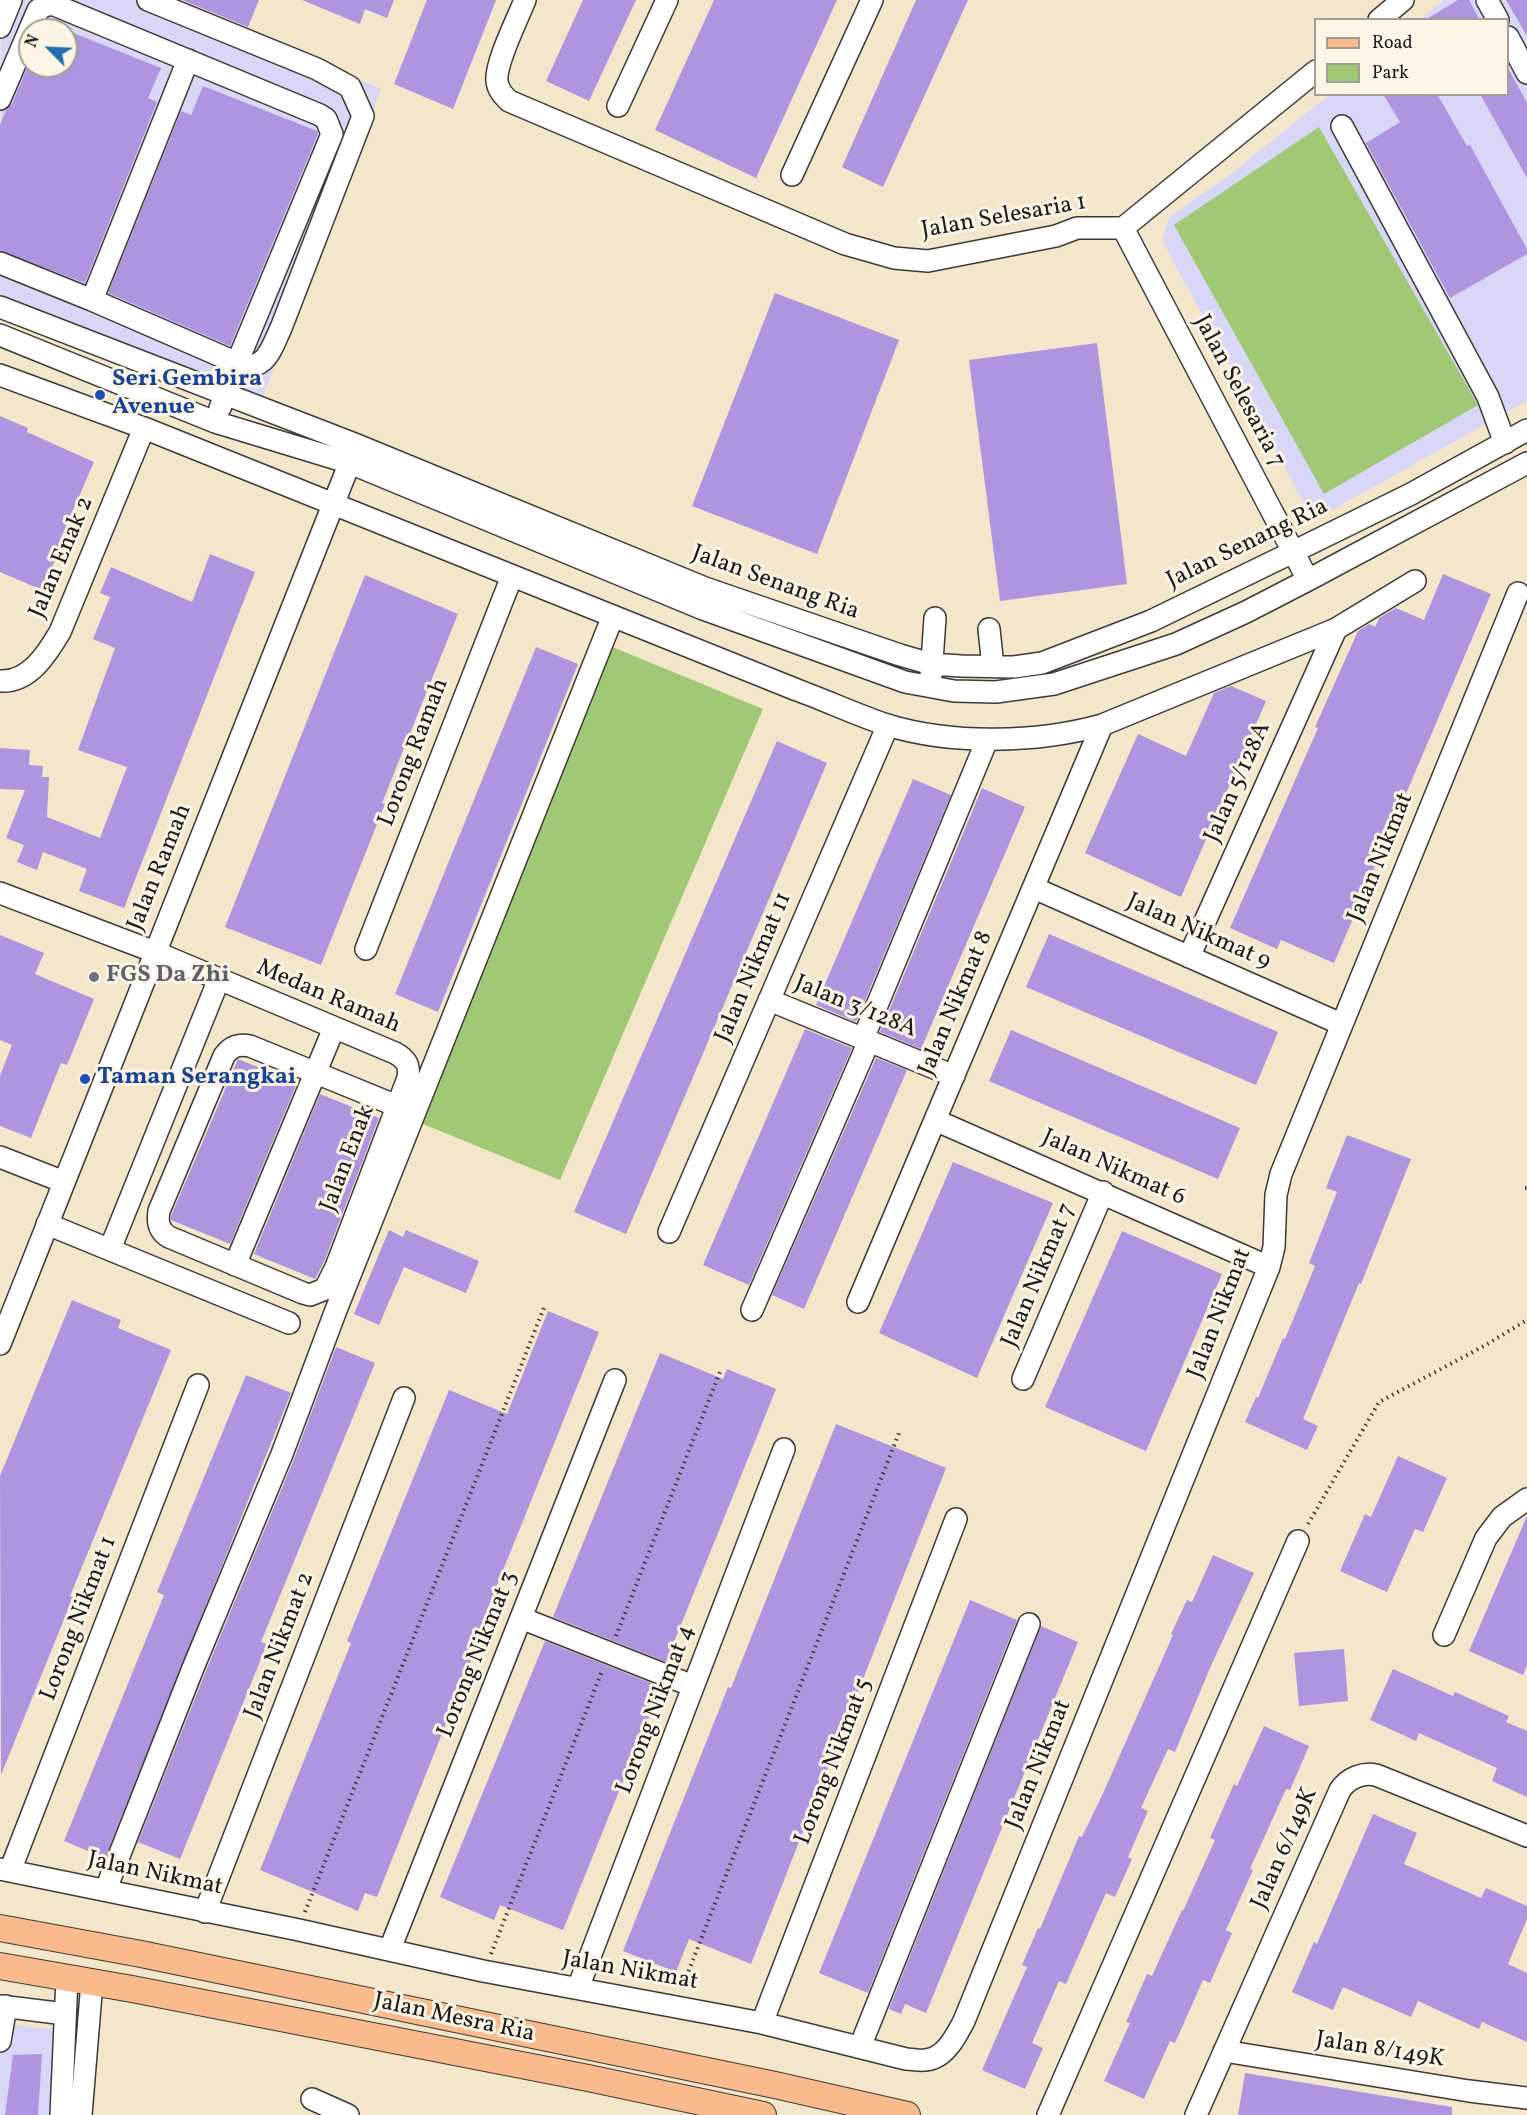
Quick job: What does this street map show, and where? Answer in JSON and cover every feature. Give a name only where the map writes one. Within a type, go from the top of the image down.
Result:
[{"type":"main road","name":"Jalan Mesra Ria","points":[[0,1928],[141,1954],[775,2085],[907,2115]]},
{"type":"main road","points":[[44,1937],[80,1975],[94,1961],[141,1954]]},
{"type":"main road","name":"Jalan Mesra Ria","points":[[0,1966],[80,1975],[763,2115]]},
{"type":"street","points":[[0,27],[11,0]]},
{"type":"street","points":[[0,263],[237,363],[257,365],[268,354],[295,295],[309,235],[363,116],[350,87],[316,69],[148,0]]},
{"type":"street","name":"Jalan Selesaria 1","points":[[525,0],[499,65],[496,80],[500,92],[520,107],[844,244],[894,258],[927,261],[1056,236],[1077,228],[1123,228]]},
{"type":"street","points":[[618,106],[667,0]]},
{"type":"street","points":[[792,175],[872,0]]},
{"type":"street","points":[[1381,18],[1403,0]]},
{"type":"street","points":[[1487,0],[1497,18]]},
{"type":"street","points":[[0,99],[38,10],[52,4],[326,119],[332,134],[237,363],[215,422]]},
{"type":"street","points":[[1509,39],[1527,73]]},
{"type":"street","points":[[92,300],[188,60]]},
{"type":"street","points":[[1123,228],[1314,73]]},
{"type":"street","points":[[1342,126],[1488,397],[1505,442]]},
{"type":"street","name":"Jalan Selesaria 7","points":[[1123,228],[1308,580]]},
{"type":"street","name":"Jalan Senang Ria","points":[[0,307],[225,395],[703,609],[905,682],[969,693],[996,692],[1054,684],[1176,644],[1308,580],[1527,463]]},
{"type":"street","name":"Jalan Senang Ria","points":[[0,335],[215,422],[354,454],[705,588],[931,664],[993,667],[1042,663],[1074,652],[1151,621],[1293,552],[1411,494],[1527,430]]},
{"type":"street","points":[[0,375],[144,428],[332,505],[888,725],[934,735],[987,740],[1075,732],[1102,725],[1336,629],[1415,580]]},
{"type":"street","name":"Jalan Enak 2","points":[[0,681],[20,677],[30,670],[41,660],[60,632],[144,428]]},
{"type":"street","name":"Jalan Ramah","points":[[0,1344],[354,454]]},
{"type":"street","name":"Lorong Ramah","points":[[366,949],[512,576]]},
{"type":"street","name":"Jalan Nikmat","points":[[5,1870],[390,1949],[483,1971],[762,2023],[906,2059],[927,2061],[943,2052],[955,2038],[1269,1267],[1275,1241],[1276,1195],[1281,1174],[1518,593]]},
{"type":"street","points":[[106,1889],[193,1668],[282,1454],[336,1310],[613,616]]},
{"type":"street","points":[[930,688],[935,618]]},
{"type":"street","points":[[990,629],[993,667]]},
{"type":"street","name":"Jalan 5/128A","points":[[1189,957],[1336,629]]},
{"type":"street","name":"Jalan Nikmat 11","points":[[669,1232],[888,725]]},
{"type":"street","name":"Jalan Nikmat 8","points":[[858,1302],[1102,725]]},
{"type":"street","points":[[752,1310],[866,1040],[987,740]]},
{"type":"street","name":"Jalan Nikmat 9","points":[[1034,888],[1341,1024]]},
{"type":"street","points":[[0,893],[155,952]]},
{"type":"street","name":"Medan Ramah","points":[[155,952],[395,1053],[407,1062],[409,1069]]},
{"type":"street","points":[[110,1249],[219,979]]},
{"type":"street","name":"Jalan 3/128A","points":[[769,1000],[954,1076]]},
{"type":"street","points":[[235,1265],[334,1028]]},
{"type":"street","name":"Jalan Enak","points":[[316,1073],[250,1046],[242,1044],[228,1050],[159,1211],[159,1227],[163,1233],[310,1295],[318,1294],[325,1289],[336,1267],[409,1069]]},
{"type":"street","points":[[316,1073],[397,1106]]},
{"type":"street","name":"Jalan Nikmat 6","points":[[935,1120],[1269,1267]]},
{"type":"street","points":[[0,1157],[64,1182]]},
{"type":"street","name":"Jalan Nikmat 7","points":[[1023,1379],[1103,1192]]},
{"type":"street","points":[[47,1224],[289,1323]]},
{"type":"street","name":"Lorong Nikmat 3","points":[[390,1949],[615,1380]]},
{"type":"street","name":"Lorong Nikmat 1","points":[[5,1870],[198,1385]]},
{"type":"street","name":"Jalan Nikmat 2","points":[[205,1912],[404,1398]]},
{"type":"street","name":"Lorong Nikmat 4","points":[[578,1989],[784,1449]]},
{"type":"street","points":[[1444,1635],[1486,1538],[1502,1517],[1527,1499]]},
{"type":"street","name":"Lorong Nikmat 5","points":[[762,2023],[956,1519]]},
{"type":"street","points":[[1048,2115],[1298,1540]]},
{"type":"street","points":[[521,1618],[693,1686]]},
{"type":"street","points":[[860,2048],[1029,1624]]},
{"type":"street","name":"Jalan 6/149K","points":[[1196,2115],[1340,1790],[1346,1782],[1366,1774],[1376,1775],[1527,1836]]},
{"type":"street","points":[[62,2115],[65,2014],[80,1975]]},
{"type":"street","points":[[80,1975],[81,2115]]},
{"type":"street","points":[[0,2041],[3,2006],[65,2014]]},
{"type":"street","name":"Jalan 8/149K","points":[[1224,2051],[1469,2091],[1527,2098]]},
{"type":"street","points":[[312,2099],[348,2115]]},
{"type":"path","points":[[299,1930],[545,1305]]},
{"type":"path","points":[[1298,1540],[1379,1402],[1484,1346],[1527,1320]]},
{"type":"path","points":[[682,1987],[899,1433]]},
{"type":"shaded area","name":"Seri Gembira Avenue","points":[[1,0],[165,0],[381,89],[260,404],[0,297]]},
{"type":"shaded area","points":[[1444,0],[1527,0],[1527,401],[1325,514],[1307,509],[1162,240],[1169,217],[1228,176],[1328,96],[1509,96],[1509,18],[1422,18]]},
{"type":"shaded area","points":[[0,2023],[58,2030],[55,2115],[0,2115]]},
{"type":"green space","points":[[1319,127],[1478,405],[1324,494],[1174,225]]},
{"type":"green space","points":[[610,646],[763,709],[560,1180],[423,1124]]},
{"type":"building","points":[[182,0],[259,0],[248,27]]},
{"type":"building","points":[[302,0],[394,0],[387,18],[365,9],[360,24]]},
{"type":"building","points":[[427,0],[496,0],[453,109],[394,84]]},
{"type":"building","points":[[583,0],[636,0],[589,101],[546,81]]},
{"type":"building","points":[[714,0],[837,0],[756,178],[655,130]]},
{"type":"building","points":[[916,0],[968,0],[883,187],[842,167]]},
{"type":"building","points":[[1458,0],[1469,0],[1479,18],[1428,18]]},
{"type":"building","points":[[1506,0],[1527,0],[1527,36]]},
{"type":"building","points":[[78,35],[161,68],[148,98],[157,102],[85,283],[0,251],[0,125],[6,110],[12,104],[23,78],[78,78]]},
{"type":"building","points":[[1509,70],[1527,103],[1527,178],[1481,96],[1509,96]]},
{"type":"building","points":[[203,86],[317,131],[318,134],[230,346],[108,293],[181,111],[191,115]]},
{"type":"building","points":[[1384,96],[1438,96],[1467,146],[1470,145],[1527,249],[1527,254],[1450,298],[1366,143],[1400,122]]},
{"type":"building","points":[[775,293],[899,340],[817,554],[692,506]]},
{"type":"building","points":[[1097,343],[1127,584],[1000,601],[969,360]]},
{"type":"building","points":[[0,416],[28,428],[27,432],[94,462],[60,540],[63,542],[42,590],[0,572]]},
{"type":"building","points":[[210,554],[255,572],[124,908],[79,891],[87,869],[43,852],[37,870],[17,862],[24,845],[6,838],[25,790],[0,789],[0,748],[30,750],[29,765],[43,766],[42,777],[49,777],[47,817],[100,838],[127,767],[78,750],[115,648],[93,639],[110,597],[100,593],[111,567],[192,602]]},
{"type":"building","points":[[1443,574],[1491,594],[1334,963],[1281,940],[1277,949],[1230,928],[1358,631],[1369,624],[1375,627],[1379,618],[1396,608],[1424,620]]},
{"type":"building","points":[[365,575],[458,614],[382,803],[385,804],[321,965],[225,927]]},
{"type":"building","points":[[536,647],[578,664],[438,1012],[395,994]]},
{"type":"building","points":[[1231,686],[1266,701],[1181,897],[1085,853],[1138,734],[1186,756],[1214,693]]},
{"type":"building","points":[[777,741],[827,763],[626,1234],[574,1212]]},
{"type":"building","points":[[913,779],[951,795],[856,1022],[816,1005]]},
{"type":"building","points":[[982,788],[1025,807],[921,1049],[880,1032]]},
{"type":"building","points":[[1049,934],[1278,1032],[1256,1085],[1026,987]]},
{"type":"building","points":[[0,935],[44,953],[35,974],[94,999],[67,1065],[61,1063],[31,1138],[0,1126],[0,1076],[12,1045],[0,1040]]},
{"type":"building","points":[[805,1029],[852,1048],[749,1285],[703,1265]]},
{"type":"building","points":[[1011,1030],[1240,1128],[1218,1179],[989,1081]]},
{"type":"building","points":[[876,1058],[907,1070],[804,1309],[772,1295]]},
{"type":"building","points":[[238,1059],[297,1083],[230,1244],[171,1220],[171,1216]]},
{"type":"building","points":[[320,1094],[379,1118],[324,1262],[315,1279],[254,1254]]},
{"type":"building","points":[[1347,1135],[1411,1159],[1303,1419],[1318,1426],[1307,1450],[1245,1422],[1256,1397],[1258,1398],[1283,1338],[1285,1339],[1315,1266],[1309,1263],[1337,1192],[1326,1188]]},
{"type":"building","points":[[953,1162],[1053,1203],[977,1378],[879,1333]]},
{"type":"building","points":[[389,1230],[403,1237],[406,1230],[479,1261],[466,1293],[404,1267],[379,1325],[354,1314]]},
{"type":"building","points":[[1122,1231],[1222,1274],[1146,1451],[1045,1407]]},
{"type":"building","points":[[72,1300],[121,1320],[118,1328],[171,1350],[70,1596],[73,1597],[1,1775],[0,1476]]},
{"type":"building","points":[[548,1311],[599,1332],[487,1610],[491,1611],[377,1897],[365,1893],[358,1911],[260,1870],[351,1643],[347,1641],[449,1390],[507,1414]]},
{"type":"building","points":[[336,1347],[375,1363],[261,1642],[267,1644],[180,1859],[138,1842],[294,1459]]},
{"type":"building","points":[[660,1353],[723,1379],[727,1369],[776,1389],[666,1662],[553,1617]]},
{"type":"building","points":[[246,1375],[291,1393],[105,1858],[64,1841],[164,1595],[157,1592]]},
{"type":"building","points":[[836,1424],[946,1468],[751,1964],[689,1939],[676,1972],[623,1951]]},
{"type":"building","points":[[1398,1456],[1447,1478],[1423,1532],[1415,1529],[1387,1592],[1340,1571],[1365,1514],[1371,1517]]},
{"type":"building","points":[[1527,1516],[1527,1665],[1523,1675],[1469,1651]]},
{"type":"building","points":[[1213,1555],[1254,1573],[1210,1668],[1175,1752],[1168,1749],[1141,1808],[1148,1811],[1128,1857],[1132,1859],[1115,1897],[1106,1893],[1066,1984],[1059,1981],[1032,2043],[1043,2048],[1025,2089],[982,2070],[1027,1967],[1022,1965],[1038,1928],[1040,1929],[1079,1836],[1082,1837],[1104,1791],[1187,1600],[1192,1602]]},
{"type":"building","points":[[970,1600],[1017,1620],[868,1993],[819,1973]]},
{"type":"building","points":[[1041,1626],[1078,1642],[926,2013],[905,2004],[901,2014],[889,2009]]},
{"type":"building","points":[[545,1641],[661,1687],[563,1930],[500,1905],[494,1920],[440,1897]]},
{"type":"building","points":[[1344,1649],[1348,1701],[1299,1706],[1294,1653]]},
{"type":"building","points":[[1393,1669],[1453,1696],[1455,1692],[1509,1716],[1506,1722],[1527,1731],[1527,1797],[1492,1781],[1497,1768],[1419,1733],[1416,1741],[1370,1720]]},
{"type":"building","points":[[1264,1726],[1309,1746],[1290,1790],[1286,1789],[1250,1869],[1253,1870],[1226,1930],[1232,1933],[1210,1983],[1203,1980],[1175,2043],[1170,2041],[1144,2099],[1104,2081],[1130,2023],[1126,2022],[1147,1974],[1152,1976],[1183,1911],[1215,1840],[1210,1838],[1234,1784],[1237,1786]]},
{"type":"building","points":[[1373,1814],[1417,1833],[1404,1864],[1481,1898],[1486,1888],[1527,1906],[1527,1919],[1508,1964],[1527,1973],[1527,2042],[1482,2022],[1479,2029],[1418,2001],[1411,2017],[1343,1987],[1333,2010],[1292,1992],[1314,1942],[1317,1944]]},
{"type":"building","points":[[42,2054],[38,2115],[5,2115],[13,2055]]},
{"type":"building","points":[[1245,2073],[1452,2107],[1452,2115],[1238,2115]]},
{"type":"place","name":"Seri Gembira Avenue","points":[[100,395]]},
{"type":"place","name":"FGS Da Zhi","points":[[94,977]]},
{"type":"place","name":"Taman Serangkai","points":[[85,1079]]}]
